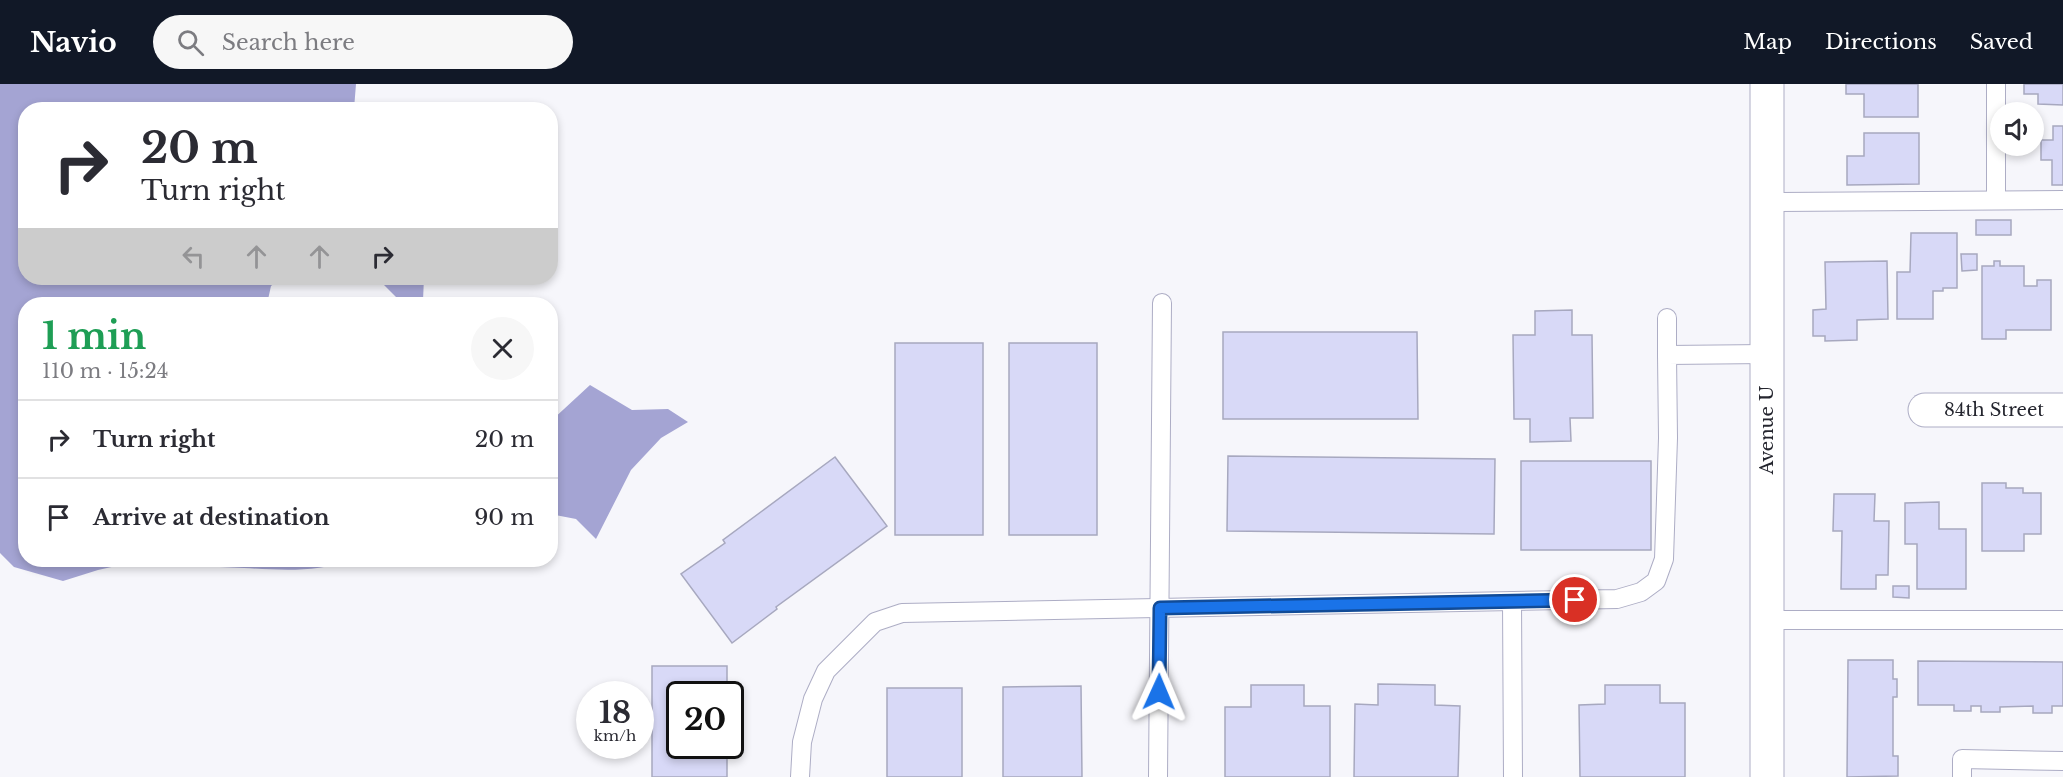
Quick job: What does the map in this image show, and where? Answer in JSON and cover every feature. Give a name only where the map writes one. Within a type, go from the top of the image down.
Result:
[{"type":"street","name":"Avenue U","points":[[1767,84],[1767,777]]},
{"type":"street","name":"84th Street","points":[[1925,411],[2063,410]]},
{"type":"lane","points":[[1996,84],[1996,200]]},
{"type":"lane","points":[[1767,202],[2063,200]]},
{"type":"lane","points":[[1158,777],[1162,303]]},
{"type":"lane","points":[[800,777],[802,742],[813,699],[826,671],[875,622],[902,613],[1617,599],[1641,592],[1656,581],[1664,559],[1668,438],[1666,318]]},
{"type":"lane","points":[[1667,355],[1766,354]]},
{"type":"lane","points":[[1512,601],[1513,777]]},
{"type":"lane","points":[[1767,620],[2063,620]]},
{"type":"lane","points":[[1962,777],[1962,759],[2063,760]]},
{"type":"water","points":[[0,84],[356,84],[355,102],[18,102],[18,285],[272,285],[269,297],[18,297],[18,567],[112,567],[63,581],[14,567],[0,553]]},
{"type":"water","points":[[384,285],[424,285],[423,297],[396,297]]},
{"type":"water","points":[[590,385],[632,410],[668,409],[688,422],[661,438],[631,470],[596,539],[576,519],[558,516],[558,415]]},
{"type":"water","points":[[218,567],[324,567],[284,570]]},
{"type":"building","points":[[1846,84],[1918,84],[1918,117],[1864,117],[1864,94],[1846,94]]},
{"type":"building","points":[[2024,84],[2063,84],[2063,105],[2044,104],[2044,102],[2038,102],[2038,94],[2024,94]]},
{"type":"building","points":[[2053,126],[2063,126],[2063,185],[2052,185],[2052,160],[2041,160],[2041,156],[2044,156],[2044,140],[2053,140]]},
{"type":"building","points":[[1864,133],[1919,133],[1919,184],[1847,185],[1847,156],[1864,156]]},
{"type":"building","points":[[1976,220],[2011,220],[2011,235],[1976,235]]},
{"type":"building","points":[[1911,233],[1957,233],[1957,288],[1933,291],[1933,319],[1897,319],[1897,272],[1910,272]]},
{"type":"building","points":[[1961,254],[1977,254],[1977,270],[1962,271]]},
{"type":"building","points":[[1887,261],[1888,319],[1857,320],[1857,340],[1825,341],[1825,336],[1813,336],[1813,310],[1826,309],[1825,262]]},
{"type":"building","points":[[1994,261],[2000,261],[2000,266],[2024,266],[2024,286],[2037,286],[2037,280],[2051,280],[2051,330],[2006,330],[2006,339],[1982,339],[1982,266],[1994,266]]},
{"type":"building","points":[[1572,310],[1572,335],[1592,335],[1593,418],[1570,418],[1571,441],[1530,442],[1530,419],[1514,419],[1513,335],[1535,335],[1535,311]]},
{"type":"building","points":[[1223,332],[1417,332],[1418,419],[1223,419]]},
{"type":"building","points":[[895,343],[983,343],[983,535],[895,535]]},
{"type":"building","points":[[1009,343],[1097,343],[1097,535],[1009,535]]},
{"type":"building","points":[[1228,456],[1495,459],[1494,534],[1227,531]]},
{"type":"building","points":[[835,457],[887,526],[776,607],[777,609],[732,643],[681,574],[725,543],[723,540]]},
{"type":"building","points":[[1521,461],[1651,461],[1651,550],[1521,550]]},
{"type":"building","points":[[1982,483],[2006,483],[2006,488],[2023,488],[2023,493],[2041,493],[2041,534],[2024,534],[2024,551],[1982,551]]},
{"type":"building","points":[[1834,494],[1875,494],[1874,521],[1889,521],[1888,575],[1876,575],[1876,589],[1841,589],[1842,531],[1833,531]]},
{"type":"building","points":[[1939,502],[1939,529],[1966,529],[1966,589],[1917,589],[1917,544],[1905,544],[1905,503]]},
{"type":"building","points":[[1893,586],[1909,586],[1909,598],[1893,597]]},
{"type":"building","points":[[1848,660],[1893,660],[1893,679],[1897,679],[1897,697],[1893,697],[1893,756],[1898,756],[1898,776],[1847,777]]},
{"type":"building","points":[[1918,661],[2063,662],[2063,706],[2052,706],[2052,713],[2033,713],[2033,706],[2000,707],[2000,712],[1981,712],[1981,706],[1971,706],[1971,711],[1954,711],[1954,705],[1918,705]]},
{"type":"building","points":[[652,666],[727,666],[727,681],[666,681],[666,759],[727,759],[727,777],[652,777],[654,681],[652,681]]},
{"type":"building","points":[[1378,684],[1435,685],[1435,705],[1460,706],[1458,777],[1354,777],[1355,704],[1378,705]]},
{"type":"building","points":[[1251,685],[1304,685],[1304,706],[1330,706],[1330,777],[1225,777],[1225,707],[1251,707]]},
{"type":"building","points":[[1605,685],[1660,685],[1660,703],[1685,703],[1685,777],[1580,777],[1579,705],[1605,704]]},
{"type":"building","points":[[1081,686],[1082,777],[1003,777],[1003,687]]},
{"type":"building","points":[[887,688],[962,688],[962,777],[887,777]]},
{"type":"route","points":[[1159,692],[1160,608],[1575,600]]}]
